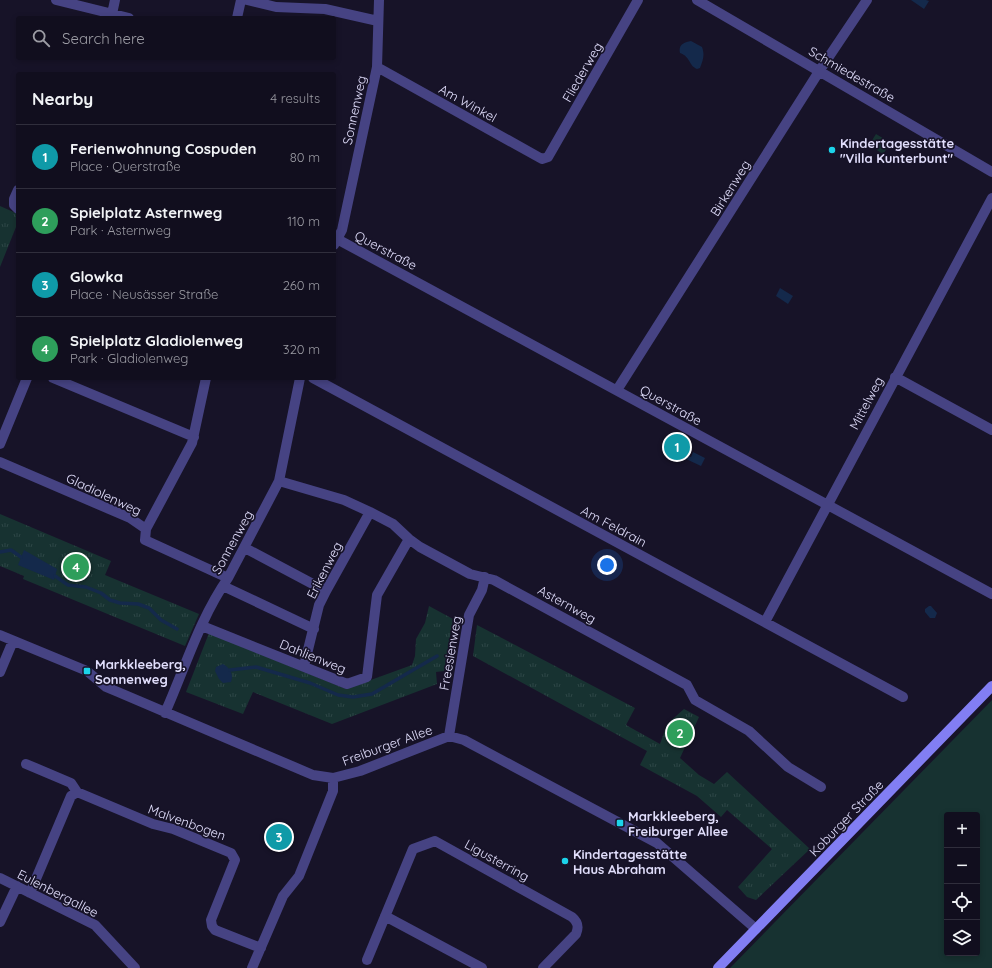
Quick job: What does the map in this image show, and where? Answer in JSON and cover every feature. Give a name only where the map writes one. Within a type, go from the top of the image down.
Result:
[{"type":"main road","name":"Koburger Straße","points":[[718,968],[858,826],[992,686]]},
{"type":"street","points":[[56,0],[120,16]]},
{"type":"street","points":[[112,14],[115,0]]},
{"type":"street","points":[[237,16],[241,0]]},
{"type":"street","points":[[247,0],[276,7],[324,9],[378,21]]},
{"type":"street","name":"Sonnenweg","points":[[336,242],[342,230],[377,67],[379,0]]},
{"type":"street","name":"Fliederweg","points":[[548,157],[638,0]]},
{"type":"street","name":"Schmiedestraße","points":[[698,0],[992,172]]},
{"type":"street","name":"Birkenweg","points":[[617,390],[820,70],[867,0]]},
{"type":"street","name":"Am Winkel","points":[[377,67],[542,159],[548,157]]},
{"type":"street","points":[[16,195],[14,205],[16,206]]},
{"type":"street","name":"Mittelweg","points":[[765,622],[992,198]]},
{"type":"street","name":"Querstraße","points":[[336,242],[617,390],[992,594]]},
{"type":"street","points":[[895,377],[992,430]]},
{"type":"street","points":[[0,444],[26,380]]},
{"type":"street","points":[[58,380],[194,437]]},
{"type":"street","points":[[146,529],[192,443],[206,380]]},
{"type":"street","name":"Sonnenweg","points":[[165,713],[202,626],[218,593],[226,582],[279,481],[300,380]]},
{"type":"street","name":"Am Feldrain","points":[[317,380],[903,697]]},
{"type":"street","name":"Gladiolenweg","points":[[0,462],[130,518],[146,529],[145,540],[226,582]]},
{"type":"street","name":"Asternweg","points":[[279,481],[344,500],[370,512],[393,524],[420,547],[470,574],[494,580],[687,685],[695,700],[749,731],[788,767],[821,787]]},
{"type":"street","name":"Erikenweg","points":[[304,666],[319,606],[370,512]]},
{"type":"street","name":"Dahlienweg","points":[[202,626],[347,684],[367,677],[377,595],[409,539]]},
{"type":"street","points":[[244,548],[326,591]]},
{"type":"street","name":"Freesienweg","points":[[449,736],[469,615],[482,590],[485,578]]},
{"type":"street","points":[[226,582],[314,629]]},
{"type":"street","name":"Freiburger Allee","points":[[0,635],[82,669],[106,687],[313,775],[333,778],[360,771],[449,736],[464,740],[657,843],[756,929]]},
{"type":"street","points":[[0,672],[13,641]]},
{"type":"street","name":"Malvenbogen","points":[[26,764],[72,783],[77,792],[153,824],[173,829],[231,853],[235,860],[211,920],[212,926],[215,930],[261,948]]},
{"type":"street","points":[[252,968],[283,896],[299,876],[302,869],[333,791],[333,778]]},
{"type":"street","points":[[30,893],[71,796],[77,792]]},
{"type":"street","name":"Ligusterring","points":[[367,960],[413,849],[435,841],[572,916],[577,921],[579,928],[576,934],[543,968]]},
{"type":"street","name":"Eulenbergallee","points":[[0,878],[95,925],[135,968]]},
{"type":"street","points":[[0,922],[17,886]]},
{"type":"street","points":[[385,916],[482,968]]},
{"type":"green space","points":[[876,134],[891,143],[883,154],[869,145]]},
{"type":"green space","points":[[0,206],[16,213],[16,227],[0,267]]},
{"type":"green space","points":[[0,514],[111,561],[105,575],[199,614],[185,646],[23,579],[24,576],[0,566]]},
{"type":"green space","points":[[429,606],[453,619],[444,671],[436,672],[437,684],[332,724],[253,692],[243,714],[186,692],[209,633],[346,689],[412,665],[415,656],[416,639],[425,623]]},
{"type":"green space","points":[[477,625],[635,708],[626,725],[660,744],[667,724],[684,709],[699,717],[680,758],[699,775],[714,784],[727,772],[810,849],[756,900],[747,897],[738,887],[772,849],[727,810],[721,817],[697,796],[640,765],[647,751],[473,656]]},
{"type":"green space","points":[[992,700],[992,968],[730,968]]},
{"type":"water","points":[[911,0],[926,0],[929,1],[924,9]]},
{"type":"water","points":[[691,41],[702,47],[703,50],[702,62],[700,68],[697,69],[684,55],[680,53],[682,44]]},
{"type":"water","points":[[780,288],[793,296],[788,304],[776,296]]},
{"type":"water","points":[[693,452],[705,458],[701,466],[686,459],[688,456],[691,457]]},
{"type":"water","points":[[24,550],[57,569],[54,580],[18,565]]},
{"type":"water","points":[[931,606],[937,613],[935,618],[930,618],[925,612],[925,609]]},
{"type":"water","points":[[223,664],[228,667],[231,672],[231,682],[223,683],[215,671],[216,667]]},
{"type":"waterway","points":[[0,552],[11,550],[21,557]]},
{"type":"waterway","points":[[55,576],[68,585],[86,587],[101,593],[110,600],[120,603],[138,604],[149,608],[161,620],[177,629]]},
{"type":"waterway","points":[[230,670],[256,667],[310,683],[338,695],[353,697],[372,694],[437,656]]},
{"type":"place","name":"Kindertagesstätte \"Villa Kunterbunt\"","points":[[832,150]]},
{"type":"place","name":"Ferienwohnung Cospuden","points":[[677,447]]},
{"type":"place","name":"Spielplatz Gladiolenweg","points":[[76,567]]},
{"type":"place","name":"Markkleeberg, Sonnenweg","points":[[87,671]]},
{"type":"place","name":"Spielplatz Asternweg","points":[[680,733]]},
{"type":"place","name":"Markkleeberg, Freiburger Allee","points":[[620,823]]},
{"type":"place","name":"Glowka","points":[[279,837]]},
{"type":"place","name":"Kindertagesstätte Haus Abraham","points":[[565,861]]}]
